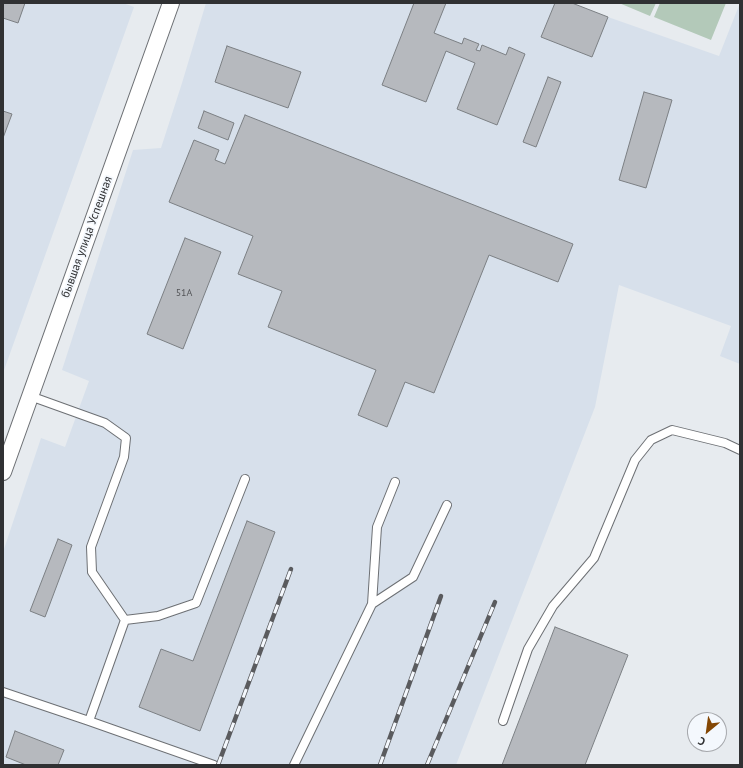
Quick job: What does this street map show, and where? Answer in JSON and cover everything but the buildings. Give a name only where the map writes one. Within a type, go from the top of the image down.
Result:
[{"type":"street","name":"бывшая улица Успешная","points":[[3,472],[8,444],[30,396],[171,3]]},
{"type":"lane","points":[[30,396],[105,423],[126,438],[124,457],[91,548],[92,572],[125,620]]},
{"type":"lane","points":[[503,721],[528,649],[554,606],[594,558],[635,460],[651,440],[672,430],[725,443],[740,450]]},
{"type":"lane","points":[[125,620],[158,616],[196,603],[245,478]]},
{"type":"lane","points":[[294,765],[372,604],[377,527],[395,482]]},
{"type":"lane","points":[[372,604],[413,577],[447,505]]},
{"type":"lane","points":[[89,721],[125,620]]},
{"type":"lane","points":[[4,692],[214,765]]},
{"type":"shaded area","points":[[3,3],[123,3],[134,7],[3,373]]},
{"type":"shaded area","points":[[206,3],[572,3],[719,56],[740,3],[740,364],[720,356],[731,326],[619,285],[595,407],[456,765],[3,765],[3,552],[41,438],[65,447],[89,381],[62,370],[133,150],[161,148]]},
{"type":"green space","points":[[619,3],[656,3],[650,16]]},
{"type":"green space","points":[[660,3],[726,3],[711,40],[654,17]]},
{"type":"railway","points":[[218,765],[291,569]]},
{"type":"railway","points":[[380,765],[441,596]]},
{"type":"railway","points":[[427,765],[495,602]]}]
